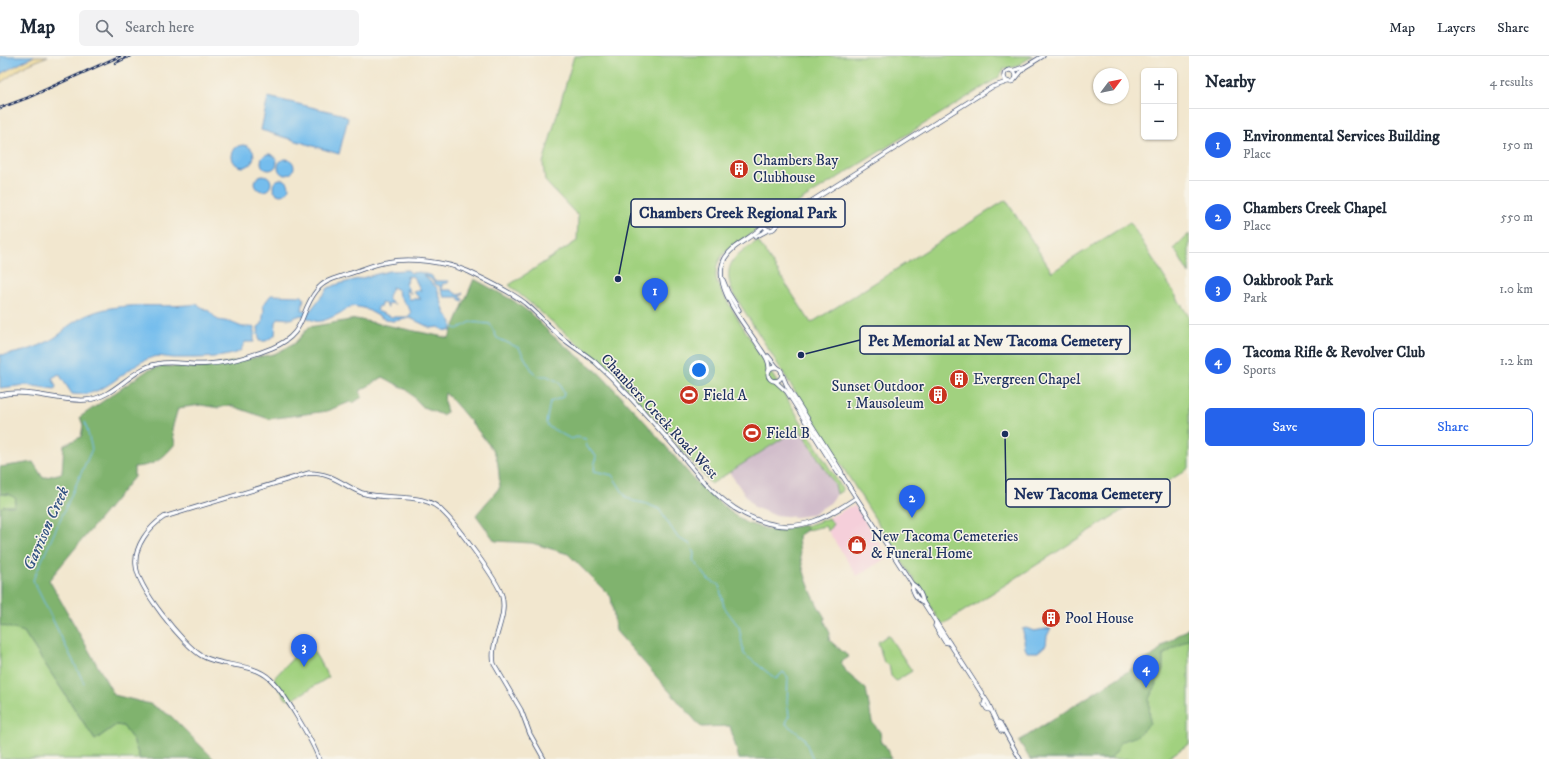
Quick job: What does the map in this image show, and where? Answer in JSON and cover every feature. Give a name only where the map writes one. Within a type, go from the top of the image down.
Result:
[{"type":"street","points":[[1020,759],[1003,731],[1000,723],[990,710],[923,602],[923,597],[916,586],[912,584],[856,498],[841,471],[785,383],[780,370],[776,367],[730,296],[724,284],[722,271],[727,259],[733,251],[772,229],[783,219],[980,95],[992,87],[1004,76],[1006,72],[1025,67],[1043,56]]},
{"type":"street","points":[[992,87],[1011,82],[1025,67]]},
{"type":"street","points":[[1012,71],[1015,73],[1016,78]]},
{"type":"street","points":[[1004,76],[1007,82]]},
{"type":"street","points":[[843,477],[838,473],[787,392],[775,381],[768,378],[768,360],[723,289],[723,262],[732,249],[756,233],[764,224],[766,219],[786,214],[980,95]]},
{"type":"street","points":[[772,218],[775,221],[776,226]]},
{"type":"street","points":[[764,224],[768,230]]},
{"type":"street","name":"Chambers Creek Road West","points":[[0,395],[23,392],[73,400],[93,399],[110,393],[144,369],[154,364],[208,364],[249,356],[270,349],[284,342],[292,335],[304,317],[314,293],[324,283],[382,262],[409,260],[442,264],[464,270],[501,288],[523,302],[550,329],[593,360],[631,398],[705,485],[722,499],[746,515],[767,524],[795,526],[823,518],[856,498]]},
{"type":"street","points":[[769,370],[776,367]]},
{"type":"street","points":[[775,381],[780,380],[782,374]]},
{"type":"street","points":[[319,759],[288,705],[271,679],[256,671],[212,660],[199,654],[166,620],[145,589],[137,572],[136,559],[138,550],[150,530],[158,522],[175,512],[303,474],[322,473],[361,492],[375,496],[423,500],[441,510],[491,575],[501,592],[503,612],[492,656],[494,664],[521,710],[532,739],[544,759]]},
{"type":"shaded area","points":[[799,428],[835,485],[837,494],[830,503],[811,515],[796,517],[774,515],[754,507],[729,472]]},
{"type":"shaded area","points":[[855,506],[888,557],[857,576],[828,531],[833,524],[829,518],[849,507]]},
{"type":"green space","points":[[574,56],[1033,56],[1015,67],[1004,69],[998,78],[781,213],[775,215],[771,213],[762,217],[760,225],[755,231],[723,254],[718,262],[716,275],[721,291],[843,490],[837,494],[835,485],[799,428],[711,484],[660,424],[612,373],[509,285],[577,241],[578,216],[545,181],[543,163]]},
{"type":"green space","points":[[1006,200],[1052,272],[1130,222],[1189,317],[1189,468],[942,625],[733,293],[729,275],[730,268],[732,261],[737,256],[758,241],[811,323]]},
{"type":"green space","points":[[1189,234],[1189,274],[1174,248]]},
{"type":"green space","points":[[474,279],[514,301],[530,313],[553,336],[599,373],[645,422],[697,483],[734,515],[746,523],[770,530],[806,525],[807,530],[798,536],[806,579],[814,599],[825,618],[825,622],[830,633],[829,640],[849,657],[841,662],[847,673],[866,689],[872,722],[880,732],[882,744],[885,745],[891,759],[739,759],[730,726],[701,727],[616,631],[611,597],[568,554],[532,543],[495,541],[476,515],[500,487],[496,456],[494,451],[464,413],[445,393],[444,401],[447,412],[442,415],[423,407],[407,390],[383,377],[360,391],[362,397],[353,403],[350,402],[327,411],[269,419],[229,405],[219,408],[201,405],[178,408],[172,429],[175,444],[158,461],[147,465],[134,467],[134,477],[49,580],[114,695],[150,704],[171,716],[214,759],[140,759],[133,740],[123,726],[116,725],[95,740],[24,632],[0,625],[0,509],[3,506],[14,506],[16,499],[9,494],[0,494],[0,467],[33,462],[43,478],[62,473],[64,445],[81,437],[83,425],[80,417],[148,370],[164,366],[201,368],[274,354],[294,344],[309,327],[356,319],[449,338]]},
{"type":"green space","points":[[0,494],[12,495],[16,499],[14,506],[3,506],[0,509]]},
{"type":"green space","points":[[829,518],[833,524],[828,531],[825,526],[807,530],[806,526]]},
{"type":"green space","points":[[0,581],[24,632],[95,740],[116,725],[123,726],[133,740],[140,759],[0,759]]},
{"type":"green space","points":[[1189,628],[1189,639],[1163,655],[1163,669],[1149,699],[1150,723],[1137,736],[1120,742],[1118,749],[1110,759],[1030,759],[1019,741],[1158,652],[1163,645]]},
{"type":"green space","points":[[888,635],[912,671],[896,681],[891,676],[889,665],[884,663],[878,642]]},
{"type":"green space","points":[[1189,635],[1189,744],[1166,759],[1030,759]]},
{"type":"green space","points":[[309,644],[329,677],[292,700],[286,699],[274,680],[275,677],[294,657],[294,653]]},
{"type":"sand","points":[[34,56],[48,56],[25,66],[0,83],[0,74]]},
{"type":"water","points":[[0,56],[34,56],[0,74]]},
{"type":"water","points":[[268,97],[341,114],[348,118],[339,154],[261,130]]},
{"type":"water","points":[[243,145],[251,148],[254,156],[251,164],[243,167],[235,164],[232,156],[235,148]]},
{"type":"water","points":[[269,154],[276,159],[277,162],[272,169],[269,170],[262,165],[261,162],[266,155]]},
{"type":"water","points":[[286,159],[293,164],[294,167],[289,174],[286,175],[279,170],[278,167],[283,160]]},
{"type":"water","points":[[263,175],[270,180],[271,183],[266,190],[263,191],[256,186],[255,183],[260,176]]},
{"type":"water","points":[[281,179],[288,184],[289,187],[284,194],[281,195],[274,190],[273,187],[278,180]]},
{"type":"water","points":[[408,270],[411,273],[419,272],[432,276],[434,281],[449,281],[448,283],[442,284],[442,290],[451,290],[458,295],[463,293],[460,296],[463,300],[461,301],[458,297],[444,297],[439,285],[436,285],[431,279],[423,275],[437,288],[445,313],[452,322],[451,331],[443,330],[439,327],[431,328],[410,318],[393,321],[386,320],[364,308],[352,306],[323,321],[313,320],[301,315],[290,319],[279,318],[276,322],[275,335],[266,341],[259,341],[258,327],[262,324],[264,310],[263,305],[271,295],[302,296],[304,298],[302,310],[310,311],[328,288],[389,271]],"holes":[[[406,277],[414,277],[421,291],[417,290],[416,292],[413,292],[421,299],[409,299],[406,289],[411,294],[405,283],[408,282],[407,280],[409,278]],[[392,287],[398,290],[399,296],[409,308],[411,313],[408,317],[392,317],[377,311],[378,306],[381,306],[381,303],[386,304],[387,307],[388,303],[395,304],[390,301],[388,297]]]},
{"type":"water","points":[[196,304],[209,311],[218,320],[230,322],[242,327],[254,327],[254,342],[245,342],[240,351],[234,354],[217,357],[153,357],[133,367],[105,387],[95,392],[84,394],[72,394],[59,374],[52,378],[56,386],[55,389],[26,385],[0,388],[0,355],[16,353],[39,346],[61,334],[71,324],[87,315],[116,307]]},
{"type":"water","points":[[1026,628],[1034,631],[1051,628],[1047,636],[1046,645],[1038,652],[1027,652],[1022,629]]},
{"type":"waterway","points":[[451,326],[457,329],[471,322],[490,324],[497,338],[519,348],[533,372],[538,376],[547,376],[559,382],[564,393],[563,397],[550,402],[546,423],[549,427],[571,439],[577,437],[586,439],[587,447],[596,456],[594,471],[612,475],[626,497],[633,501],[644,503],[659,509],[678,538],[690,544],[694,554],[693,560],[709,580],[719,585],[724,607],[739,627],[744,654],[776,679],[783,672],[788,677],[787,703],[789,715],[786,724],[804,738],[813,759]]},
{"type":"waterway","name":"Garrison Creek","points":[[84,683],[33,580],[92,449],[85,422]]},
{"type":"railway","points":[[0,108],[27,98],[120,56]]},
{"type":"railway","points":[[115,63],[130,56]]},
{"type":"place","name":"Chambers Bay Clubhouse","points":[[739,169]]},
{"type":"place","name":"Chambers Creek Regional Park","points":[[618,279]]},
{"type":"place","name":"Environmental Services Building","points":[[655,311]]},
{"type":"place","name":"Pet Memorial at New Tacoma Cemetery","points":[[801,355]]},
{"type":"place","name":"Evergreen Chapel","points":[[959,379]]},
{"type":"place","name":"Field A","points":[[689,395]]},
{"type":"place","name":"Sunset Outdoor 1 Mausoleum","points":[[938,395]]},
{"type":"place","name":"Field B","points":[[752,433]]},
{"type":"place","name":"New Tacoma Cemetery","points":[[1005,434]]},
{"type":"place","name":"Chambers Creek Chapel","points":[[912,518]]},
{"type":"place","name":"New Tacoma Cemeteries & Funeral Home","points":[[857,545]]},
{"type":"place","name":"Pool House","points":[[1051,618]]},
{"type":"place","name":"Oakbrook Park","points":[[304,667]]},
{"type":"place","name":"Tacoma Rifle & Revolver Club","points":[[1146,688]]}]
